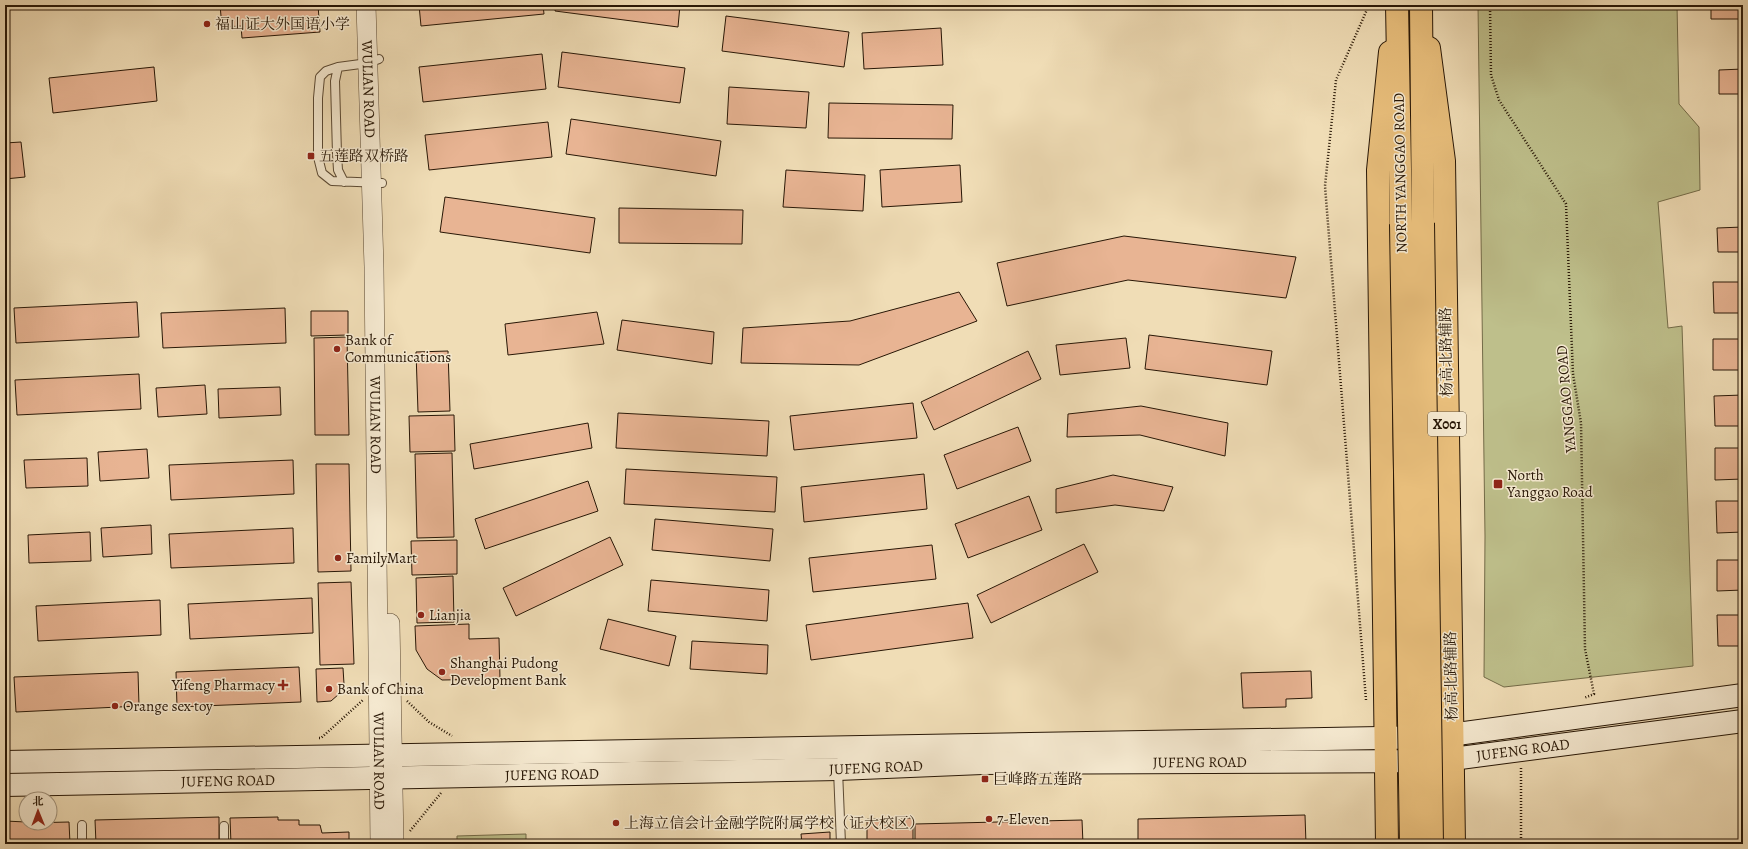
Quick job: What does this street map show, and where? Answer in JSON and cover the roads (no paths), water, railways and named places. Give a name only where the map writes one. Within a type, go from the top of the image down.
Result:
[{"type":"main road","name":"NORTH YANGGAO ROAD","points":[[1396,5],[1411,844]]},
{"type":"main road","points":[[1388,844],[1378,170],[1396,5]]},
{"type":"main road","name":"NORTH YANGGAO ROAD","points":[[1422,5],[1423,223],[1432,844]]},
{"type":"main road","name":"杨高北路辅路","points":[[1422,5],[1444,161],[1451,735],[1454,844]]},
{"type":"main road","name":"JUFENG ROAD","points":[[5,762],[1435,737],[1743,695]]},
{"type":"main road","name":"JUFENG ROAD","points":[[5,785],[838,769],[982,763],[1452,760],[1743,721]]},
{"type":"street","name":"WULIAN ROAD","points":[[366,5],[374,61]]},
{"type":"street","name":"WULIAN ROAD","points":[[378,5],[374,61],[386,778],[380,844]]},
{"type":"street","name":"WULIAN ROAD","points":[[376,183],[374,268],[378,685],[385,756]]},
{"type":"street","name":"WULIAN ROAD","points":[[386,778],[401,839]]},
{"type":"lane","points":[[374,61],[338,67],[326,71],[320,77],[318,98],[318,157],[322,173],[332,181],[376,183]]},
{"type":"lane","points":[[338,67],[335,82],[337,154],[338,170],[344,182]]},
{"type":"lane","points":[[838,769],[841,844]]},
{"type":"lane","points":[[82,825],[82,844]]},
{"type":"lane","points":[[224,826],[224,844]]},
{"type":"place","name":"福山证大外国语小学","points":[[207,24]]},
{"type":"place","name":"五莲路双桥路","points":[[311,156]]},
{"type":"place","name":"Bank of Communications","points":[[337,349]]},
{"type":"place","name":"North Yanggao Road","points":[[1498,484]]},
{"type":"place","name":"FamilyMart","points":[[338,558]]},
{"type":"place","name":"Lianjia","points":[[421,615]]},
{"type":"place","name":"Shanghai Pudong Development Bank","points":[[442,672]]},
{"type":"place","name":"Yifeng Pharmacy","points":[[283,685]]},
{"type":"place","name":"Bank of China","points":[[329,689]]},
{"type":"place","name":"Orange sex toy","points":[[115,706]]},
{"type":"place","name":"巨峰路五莲路","points":[[985,779]]},
{"type":"place","name":"7-Eleven","points":[[989,819]]},
{"type":"place","name":"上海立信会计金融学院附属学校（证大校区）","points":[[616,823]]}]
